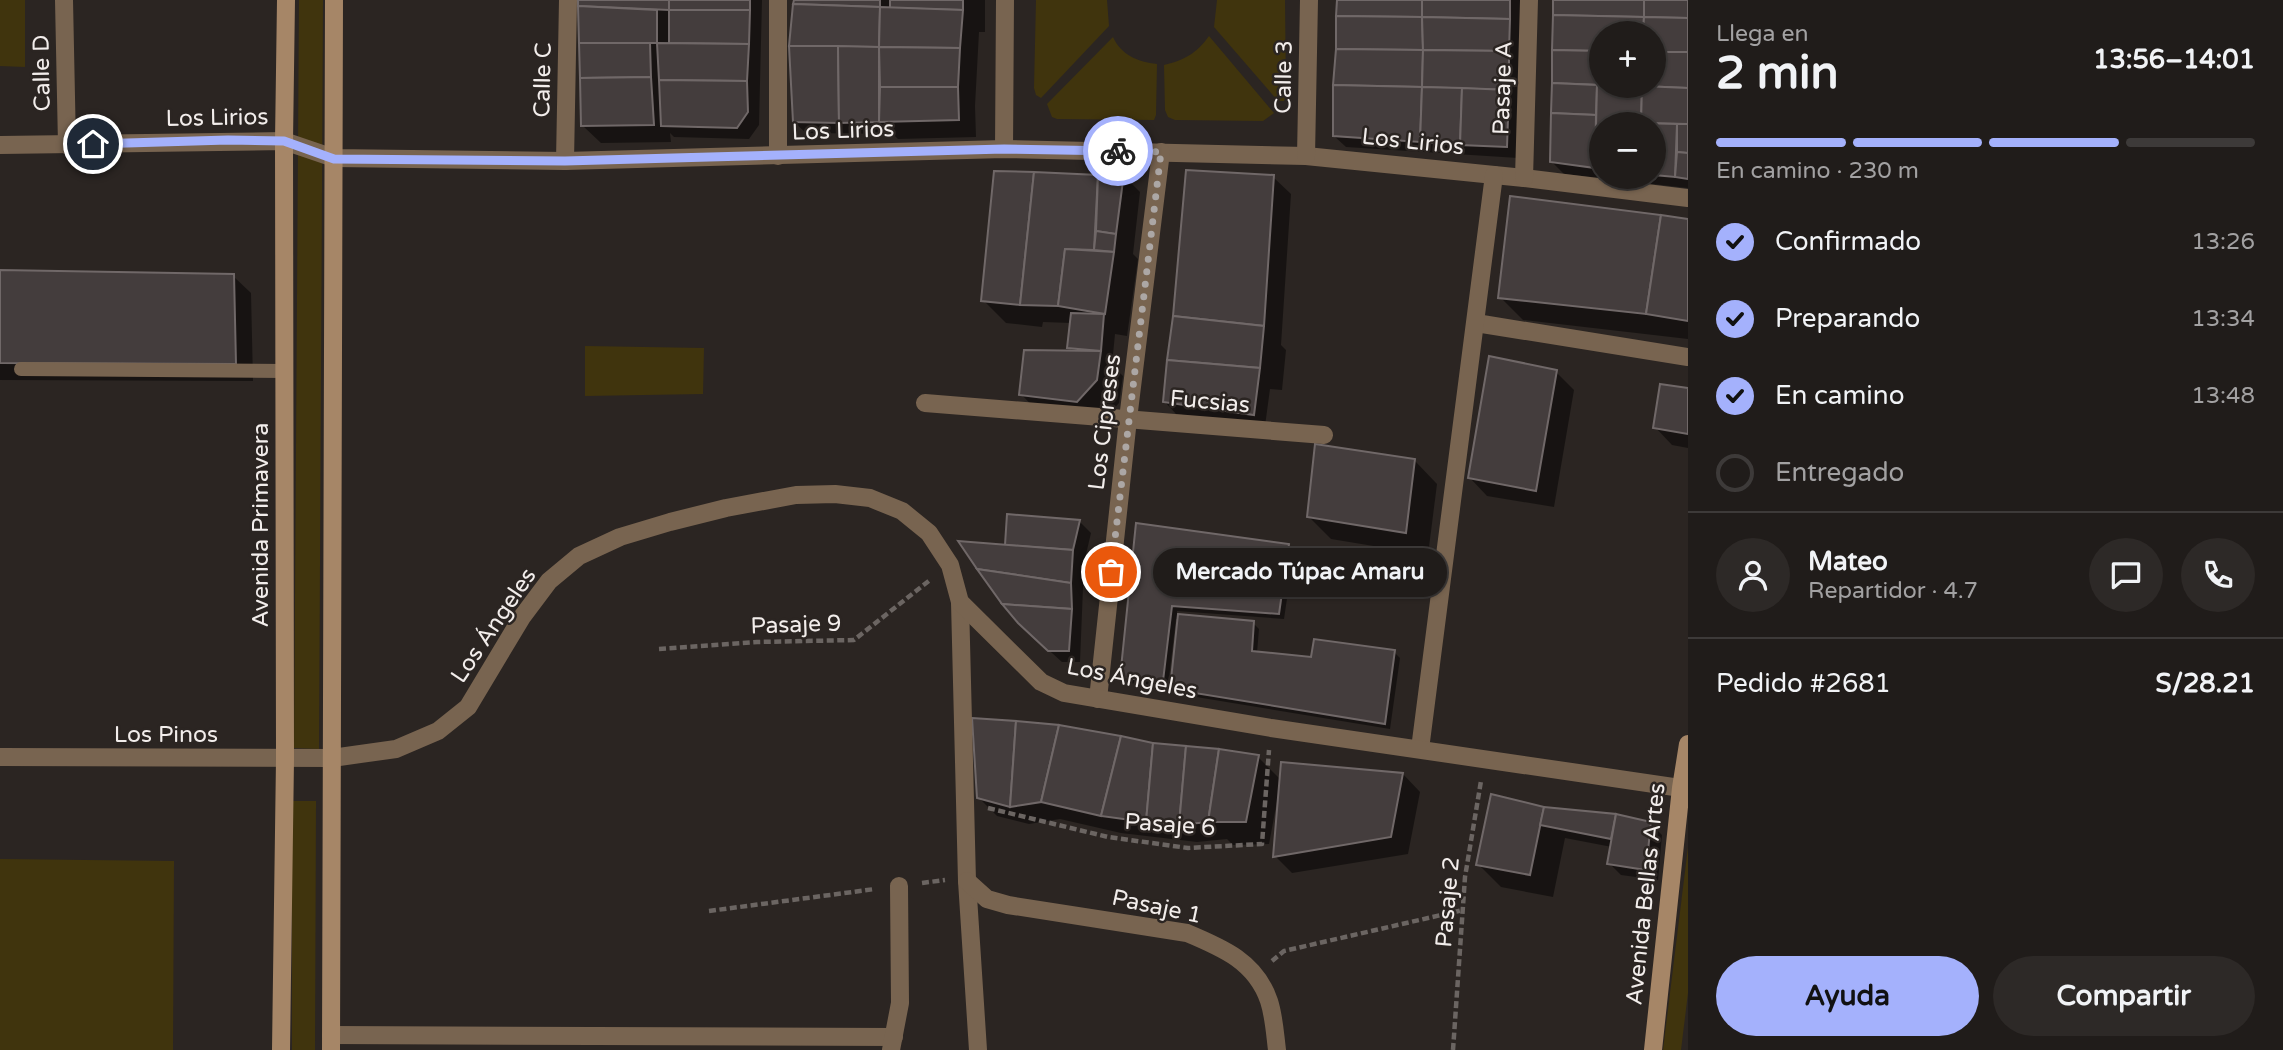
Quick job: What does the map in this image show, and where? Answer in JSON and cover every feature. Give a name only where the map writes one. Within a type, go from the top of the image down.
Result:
[{"type":"street","name":"Calle D","points":[[64,0],[66,145]]},
{"type":"street","name":"Avenida Primavera","points":[[281,1050],[285,759],[286,0]]},
{"type":"street","points":[[334,0],[331,1043],[893,1044],[900,1003],[899,886]]},
{"type":"street","name":"Calle C","points":[[565,161],[568,0]]},
{"type":"street","points":[[778,0],[778,156]]},
{"type":"street","points":[[1004,149],[1005,0]]},
{"type":"street","name":"Calle 3","points":[[1306,156],[1309,0]]},
{"type":"street","name":"Pasaje A","points":[[1524,178],[1529,0]]},
{"type":"street","name":"Los Lirios","points":[[0,145],[284,141],[334,159],[565,161],[1004,149],[1306,156],[1688,198]]},
{"type":"street","name":"Los Cipreses","points":[[1098,699],[1128,419],[1161,152]]},
{"type":"street","points":[[1420,750],[1494,175]]},
{"type":"street","points":[[1476,323],[1688,357]]},
{"type":"street","name":"Fucsias","points":[[925,403],[1324,435]]},
{"type":"street","name":"Los Ángeles","points":[[332,758],[396,749],[438,731],[468,707],[522,617],[549,581],[579,556],[620,537],[726,508],[796,495],[835,494],[870,498],[902,511],[929,533],[950,565],[960,602],[1041,682],[1064,693],[1271,728],[1685,788]]},
{"type":"street","points":[[960,602],[967,881],[978,1050]]},
{"type":"street","name":"Avenida Bellas Artes","points":[[1653,1050],[1688,744]]},
{"type":"street","name":"Los Pinos","points":[[0,757],[332,758]]},
{"type":"street","name":"Pasaje 1","points":[[967,881],[987,899],[1007,905],[1187,933],[1238,958],[1257,974]]},
{"type":"street","points":[[1257,974],[1269,1002],[1277,1050]]},
{"type":"lane","points":[[21,369],[285,371]]},
{"type":"path","name":"Pasaje 9","points":[[659,649],[757,642],[854,640],[950,565]]},
{"type":"path","name":"Pasaje 6","points":[[964,802],[1108,836],[1188,848],[1262,844],[1271,728]]},
{"type":"path","name":"Pasaje 2","points":[[1453,1050],[1465,877],[1485,759]]},
{"type":"path","points":[[709,911],[948,880],[967,881]]},
{"type":"path","points":[[1257,974],[1284,951],[1463,911]]},
{"type":"shaded area","points":[[0,0],[25,0],[25,67],[0,66]]},
{"type":"shaded area","points":[[299,0],[323,0],[319,749],[294,748]]},
{"type":"shaded area","points":[[1036,0],[1107,0],[1109,26],[1041,98],[1036,95],[1034,88]]},
{"type":"shaded area","points":[[1217,0],[1285,0],[1284,101],[1278,101],[1214,27]]},
{"type":"shaded area","points":[[1209,36],[1274,113],[1263,121],[1175,120],[1168,117],[1165,110],[1164,65],[1190,55]]},
{"type":"shaded area","points":[[1113,37],[1121,49],[1131,56],[1157,64],[1154,120],[1052,117],[1047,104]]},
{"type":"shaded area","points":[[585,346],[704,348],[703,394],[585,396]]},
{"type":"shaded area","points":[[292,801],[316,801],[315,1050],[292,1050]]},
{"type":"shaded area","points":[[1688,847],[1688,993],[1681,1050],[1663,1050]]},
{"type":"shaded area","points":[[0,859],[174,861],[173,1050],[0,1050]]},
{"type":"building","points":[[578,0],[669,0],[669,10],[578,6]]},
{"type":"building","points":[[669,0],[750,0],[750,10],[669,10]]},
{"type":"building","points":[[794,0],[880,0],[880,7],[793,4]]},
{"type":"building","points":[[890,0],[963,0],[963,10],[890,8]]},
{"type":"building","points":[[1337,0],[1422,0],[1422,17],[1336,16]]},
{"type":"building","points":[[1422,0],[1510,0],[1510,19],[1422,17]]},
{"type":"building","points":[[1553,0],[1644,0],[1644,17],[1553,15]]},
{"type":"building","points":[[1644,0],[1688,0],[1688,18],[1644,17]]},
{"type":"building","points":[[793,4],[880,7],[879,47],[789,46]]},
{"type":"building","points":[[578,6],[657,10],[657,43],[579,43]]},
{"type":"building","points":[[880,7],[963,10],[960,48],[879,47]]},
{"type":"building","points":[[669,10],[750,10],[749,44],[669,43]]},
{"type":"building","points":[[1553,15],[1644,17],[1644,21],[1589,21],[1589,51],[1552,50]]},
{"type":"building","points":[[1336,16],[1422,17],[1423,50],[1336,49]]},
{"type":"building","points":[[1422,17],[1510,19],[1509,51],[1423,50]]},
{"type":"building","points":[[1644,17],[1688,18],[1688,52],[1666,52],[1666,21],[1644,21]]},
{"type":"building","points":[[579,43],[650,43],[651,77],[580,78]]},
{"type":"building","points":[[657,43],[749,44],[747,81],[659,80]]},
{"type":"building","points":[[789,46],[838,46],[839,123],[793,122]]},
{"type":"building","points":[[838,46],[879,47],[879,122],[839,123]]},
{"type":"building","points":[[879,47],[960,48],[958,87],[880,87]]},
{"type":"building","points":[[1336,49],[1423,50],[1422,87],[1333,85]]},
{"type":"building","points":[[1423,50],[1509,51],[1509,90],[1422,87]]},
{"type":"building","points":[[1552,50],[1589,51],[1589,85],[1552,83]]},
{"type":"building","points":[[1666,52],[1688,52],[1688,88],[1666,87]]},
{"type":"building","points":[[651,77],[654,125],[581,126],[580,78]]},
{"type":"building","points":[[659,80],[747,81],[748,112],[737,128],[661,126]]},
{"type":"building","points":[[1552,83],[1589,85],[1589,98],[1597,98],[1596,112],[1589,112],[1589,115],[1551,113]]},
{"type":"building","points":[[1333,85],[1422,87],[1420,142],[1333,136]]},
{"type":"building","points":[[880,87],[958,87],[959,120],[879,122]]},
{"type":"building","points":[[1422,87],[1462,88],[1460,145],[1420,142]]},
{"type":"building","points":[[1666,87],[1688,88],[1688,124],[1666,124],[1666,112],[1641,112],[1642,98],[1666,98]]},
{"type":"building","points":[[1462,88],[1509,90],[1507,147],[1460,145]]},
{"type":"building","points":[[1597,98],[1642,98],[1641,112],[1596,112]]},
{"type":"building","points":[[1551,113],[1589,115],[1589,167],[1550,162]]},
{"type":"building","points":[[1666,124],[1677,124],[1675,177],[1666,176]]},
{"type":"building","points":[[1677,124],[1688,124],[1688,153],[1677,152]]},
{"type":"building","points":[[1677,152],[1688,153],[1688,179],[1675,177]]},
{"type":"building","points":[[1186,170],[1274,175],[1264,326],[1173,316]]},
{"type":"building","points":[[994,171],[1034,172],[1020,305],[981,301]]},
{"type":"building","points":[[1034,172],[1098,175],[1094,250],[1065,249],[1058,306],[1020,305]]},
{"type":"building","points":[[1124,173],[1116,234],[1096,231],[1098,175]]},
{"type":"building","points":[[1510,196],[1661,215],[1646,314],[1498,298]]},
{"type":"building","points":[[1661,215],[1688,219],[1688,321],[1646,314]]},
{"type":"building","points":[[1096,231],[1116,234],[1114,252],[1094,250]]},
{"type":"building","points":[[1065,249],[1114,252],[1105,314],[1058,306]]},
{"type":"building","points":[[0,270],[234,274],[236,364],[0,363]]},
{"type":"building","points":[[1071,313],[1104,314],[1101,351],[1067,348]]},
{"type":"building","points":[[1173,316],[1264,326],[1260,368],[1167,360]]},
{"type":"building","points":[[1024,350],[1101,351],[1097,380],[1077,402],[1019,395]]},
{"type":"building","points":[[1489,356],[1557,370],[1536,491],[1468,478]]},
{"type":"building","points":[[1167,360],[1260,368],[1254,415],[1163,402]]},
{"type":"building","points":[[1660,384],[1688,388],[1688,434],[1653,428]]},
{"type":"building","points":[[1315,444],[1415,459],[1406,533],[1307,517]]},
{"type":"building","points":[[1007,514],[1080,520],[1073,550],[1005,545]]},
{"type":"building","points":[[1136,523],[1289,544],[1279,614],[1172,606],[1163,681],[1120,678]]},
{"type":"building","points":[[958,541],[1073,550],[1071,583],[977,569]]},
{"type":"building","points":[[977,569],[1071,583],[1072,609],[1002,604]]},
{"type":"building","points":[[1002,604],[1072,609],[1069,651],[1048,651]]},
{"type":"building","points":[[1178,614],[1254,621],[1252,651],[1311,657],[1314,639],[1395,650],[1385,724],[1170,689]]},
{"type":"building","points":[[972,718],[1016,721],[1010,807],[977,798]]},
{"type":"building","points":[[1016,721],[1059,725],[1041,802],[1010,807]]},
{"type":"building","points":[[1059,725],[1121,736],[1101,816],[1041,802]]},
{"type":"building","points":[[1121,736],[1153,743],[1146,822],[1101,816]]},
{"type":"building","points":[[1153,743],[1186,746],[1179,825],[1146,822]]},
{"type":"building","points":[[1186,746],[1219,749],[1208,822],[1179,825]]},
{"type":"building","points":[[1219,749],[1259,755],[1246,822],[1208,822]]},
{"type":"building","points":[[1281,762],[1403,773],[1391,837],[1273,857]]},
{"type":"building","points":[[1491,794],[1544,807],[1530,875],[1476,865]]},
{"type":"building","points":[[1544,807],[1616,814],[1611,839],[1540,825]]},
{"type":"building","points":[[1616,814],[1651,822],[1646,870],[1607,864]]},
{"type":"way so far","points":[[1111,572],[1161,152],[1118,151]]},
{"type":"place","name":"Mercado Túpac Amaru","points":[[1111,572]]},
{"type":"route","points":[[93,144],[284,141],[334,159],[565,161],[1004,149],[1118,151]]}]
